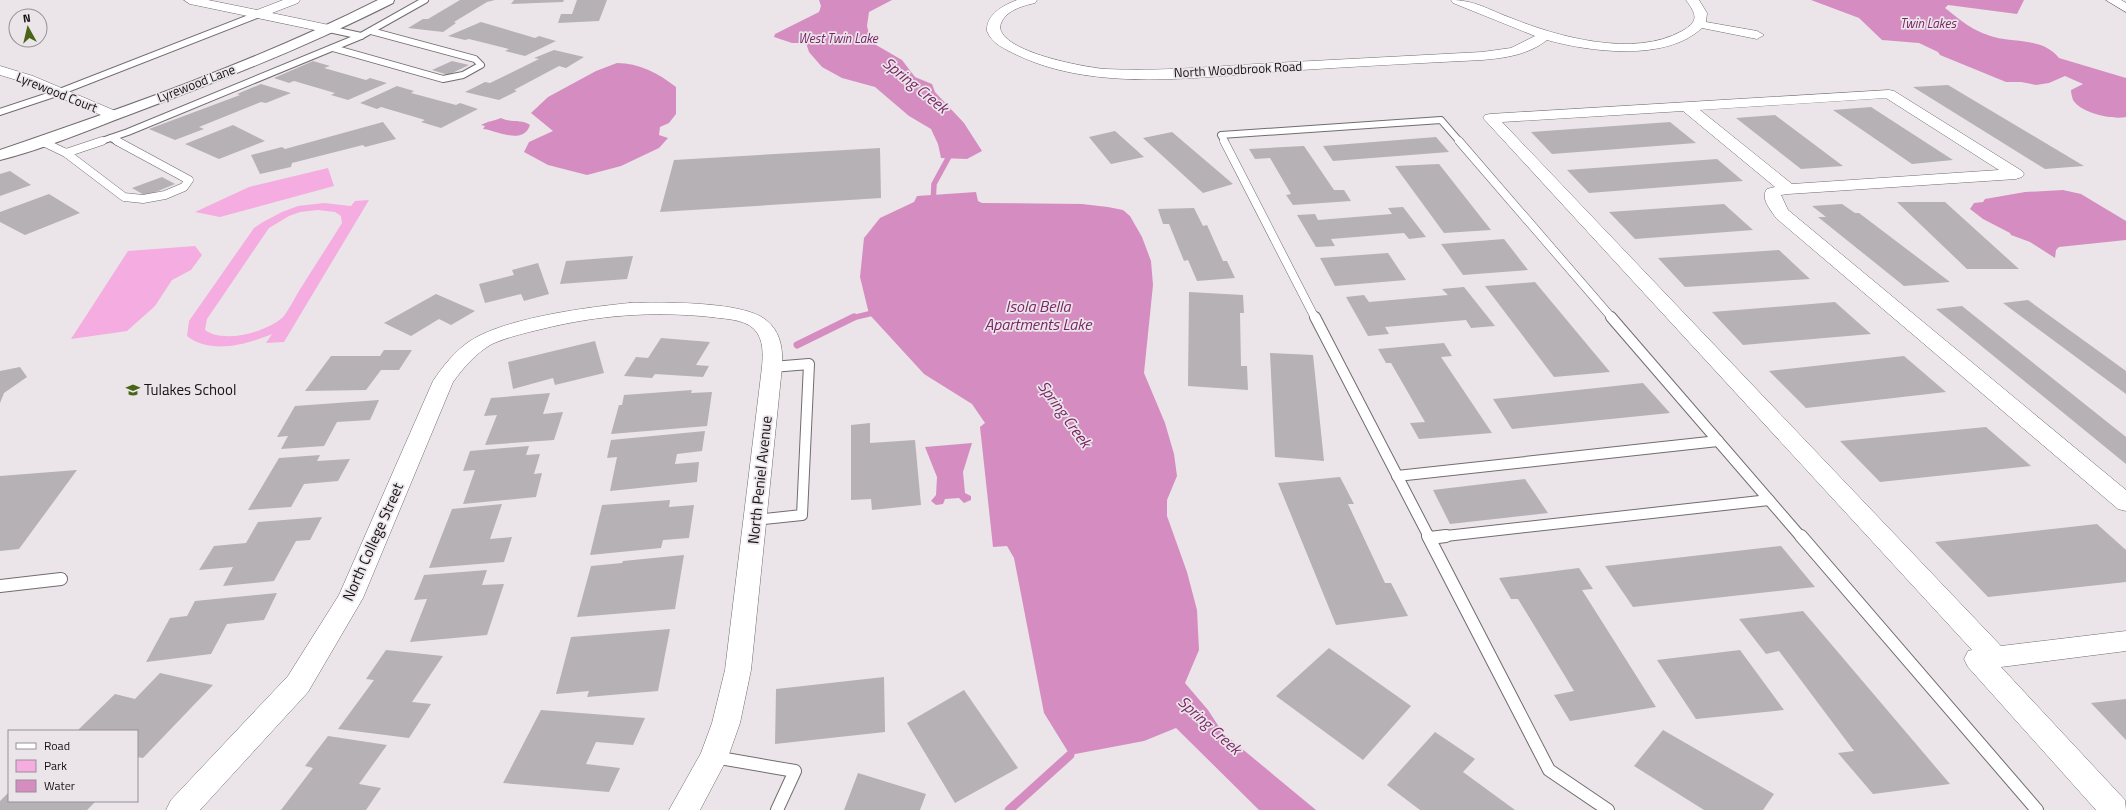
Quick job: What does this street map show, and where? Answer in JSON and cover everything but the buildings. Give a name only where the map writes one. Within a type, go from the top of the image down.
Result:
[{"type":"street","points":[[190,0],[329,29]]},
{"type":"street","points":[[259,14],[294,0]]},
{"type":"street","name":"Lyrewood Lane","points":[[0,155],[113,115],[235,68],[329,29],[388,0]]},
{"type":"street","name":"North Woodbrook Road","points":[[1031,0],[1006,9],[995,21],[993,27],[995,34],[1002,42],[1024,54],[1047,63],[1086,71],[1106,73],[1169,73],[1498,54],[1522,50],[1533,45],[1543,36]]},
{"type":"street","points":[[1457,0],[1543,36],[1595,46],[1633,47],[1668,41],[1684,36],[1699,24],[1701,10],[1692,0]]},
{"type":"street","points":[[2112,0],[2126,8]]},
{"type":"street","points":[[1699,24],[1757,35]]},
{"type":"street","name":"Lyrewood Court","points":[[0,70],[28,79],[57,93],[113,115]]},
{"type":"street","points":[[1994,656],[1490,118],[1889,94],[2016,174],[1788,189],[1773,192],[1772,197],[1782,214],[2126,503]]},
{"type":"street","points":[[1686,106],[1788,189]]},
{"type":"street","name":"North Peniel Avenue","points":[[580,314],[625,308],[676,307],[734,314],[760,324],[773,345],[772,367],[738,670],[726,723],[714,757],[684,810]]},
{"type":"street","name":"North College Street","points":[[181,810],[298,684],[350,598],[443,382],[458,360],[486,341],[519,328],[580,314]]},
{"type":"street","points":[[2116,810],[1977,659],[2126,641]]},
{"type":"lane","points":[[66,153],[111,138],[333,48],[361,36],[425,0]]},
{"type":"lane","points":[[0,112],[57,93],[259,14]]},
{"type":"lane","points":[[329,29],[361,36]]},
{"type":"lane","points":[[333,48],[443,79],[458,77],[473,71],[481,65],[475,59],[371,30]]},
{"type":"lane","points":[[1608,810],[1549,770],[1221,135],[1440,120],[2037,810]]},
{"type":"lane","points":[[41,141],[66,153],[124,197],[143,199],[165,195],[184,188],[189,180],[181,174],[111,138]]},
{"type":"lane","points":[[755,520],[802,515],[809,364],[772,367]]},
{"type":"lane","points":[[1397,476],[1718,441]]},
{"type":"lane","points":[[1430,538],[1769,500]]},
{"type":"lane","points":[[0,586],[61,579]]},
{"type":"lane","points":[[714,757],[795,772],[777,810]]},
{"type":"green space","points":[[328,168],[334,186],[220,217],[195,212],[249,187]]},
{"type":"green space","points":[[369,200],[284,342],[266,343],[272,334],[241,344],[218,346],[196,342],[187,336],[189,321],[254,228],[282,212],[298,206],[324,203],[351,206],[355,201]],"holes":[[[318,210],[335,212],[341,216],[342,223],[283,317],[267,327],[234,336],[213,334],[205,330],[207,319],[269,228],[289,216],[300,212]]]},
{"type":"green space","points":[[195,246],[202,255],[191,270],[172,280],[155,306],[127,331],[71,339],[128,251]]},
{"type":"water","name":"West Twin Lake","points":[[819,0],[892,0],[869,12],[867,26],[871,42],[902,60],[915,77],[932,84],[935,92],[964,123],[982,151],[967,159],[941,158],[938,144],[931,129],[909,116],[875,87],[842,78],[822,67],[809,52],[806,43],[792,43],[774,37],[775,34],[819,12],[821,6]]},
{"type":"water","name":"Twin Lakes","points":[[1811,0],[2024,0],[2017,14],[1948,5],[1945,8],[1968,25],[1986,34],[2003,39],[2037,44],[2053,52],[2059,58],[2126,78],[2126,117],[2120,118],[2105,116],[2090,112],[2077,105],[2073,100],[2071,90],[2083,84],[2065,76],[2049,83],[2036,85],[2021,82],[2006,82],[1940,55],[1938,52],[1919,43],[1882,40],[1859,18]]},
{"type":"water","points":[[617,63],[625,63],[641,67],[662,77],[676,87],[676,114],[669,123],[660,127],[659,135],[668,138],[659,148],[621,166],[587,175],[548,165],[524,152],[529,142],[553,131],[531,113],[548,97],[596,71]]},
{"type":"water","points":[[501,118],[523,122],[530,125],[527,131],[522,135],[515,136],[483,129],[485,126],[481,125]]},
{"type":"water","points":[[2063,190],[2081,194],[2126,221],[2126,240],[2059,247],[2056,250],[2055,258],[2030,242],[2011,235],[2010,233],[1983,219],[1970,209],[1974,203],[1983,202],[1985,199],[2025,192]]},
{"type":"water","name":"Isola Bella Apartments Lake","points":[[976,192],[978,201],[982,203],[1082,204],[1123,210],[1130,216],[1142,237],[1151,261],[1153,285],[1144,373],[1165,423],[1174,454],[1177,476],[1167,500],[1167,516],[1187,572],[1197,610],[1199,650],[1185,683],[1208,710],[1223,733],[1316,810],[1259,810],[1176,728],[1144,741],[1070,755],[1044,713],[1014,558],[1007,546],[993,547],[980,427],[985,423],[972,404],[924,374],[869,314],[860,277],[864,238],[880,218],[914,202],[917,196]]},
{"type":"water","points":[[972,443],[963,472],[965,493],[971,496],[971,500],[964,503],[959,498],[945,499],[943,504],[936,505],[931,501],[936,495],[937,477],[925,447]]},
{"type":"waterway","name":"Spring Creek","points":[[933,204],[934,184],[952,151]]},
{"type":"waterway","points":[[852,318],[877,312]]},
{"type":"waterway","points":[[797,345],[854,317]]},
{"type":"waterway","points":[[1009,810],[1070,755]]},
{"type":"place","name":"Tulakes School","points":[[133,390]]}]
